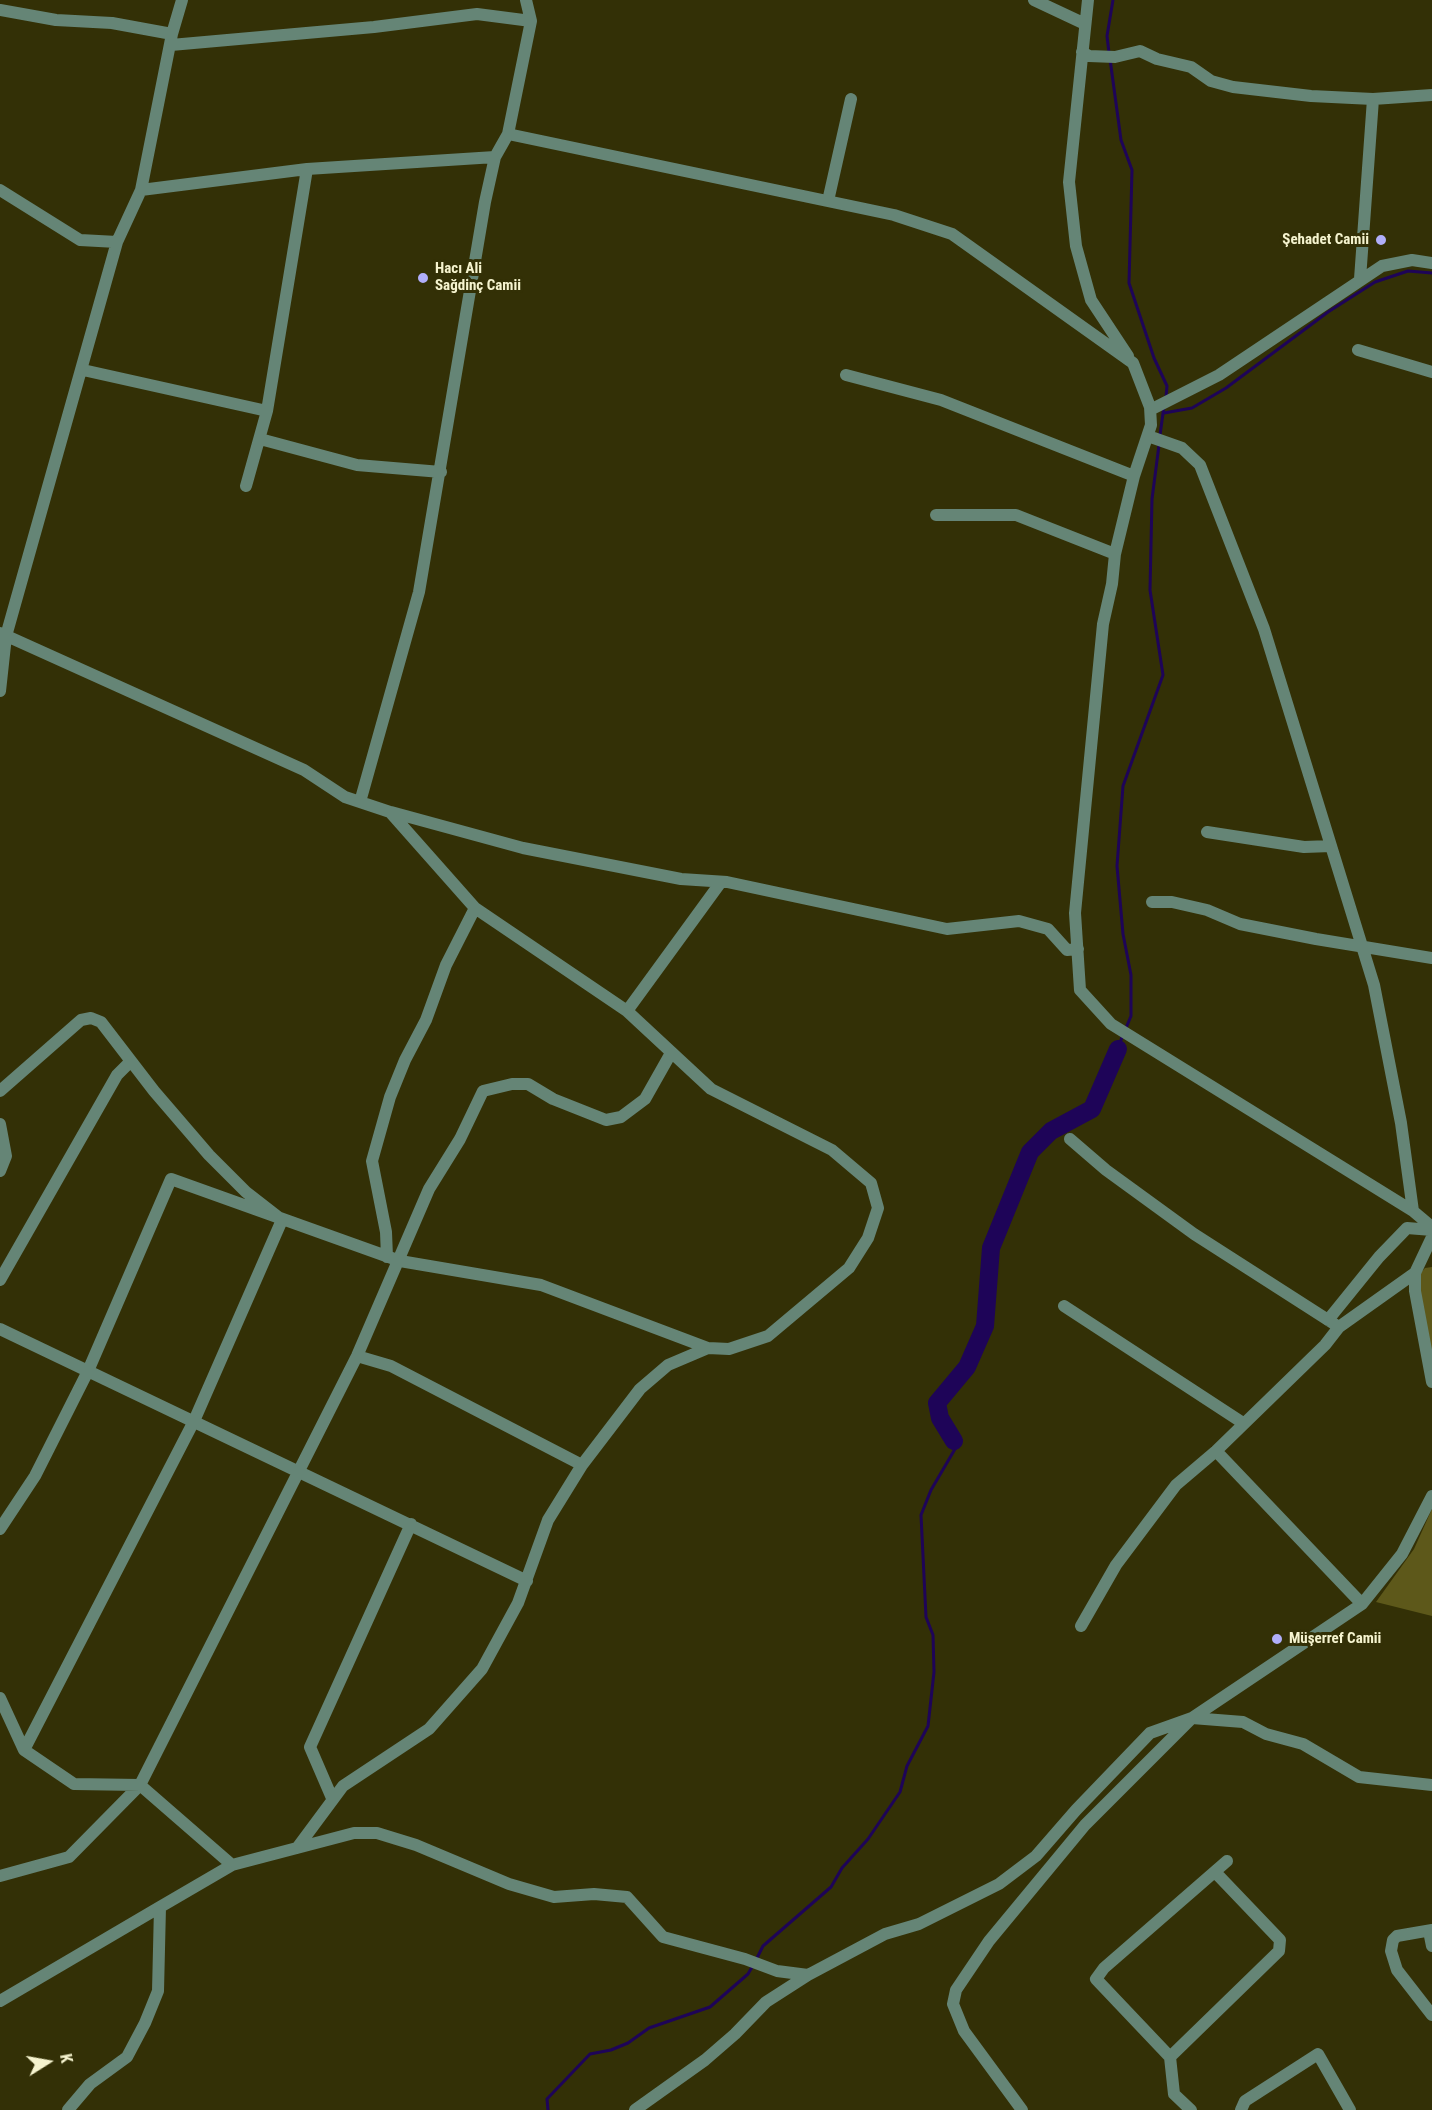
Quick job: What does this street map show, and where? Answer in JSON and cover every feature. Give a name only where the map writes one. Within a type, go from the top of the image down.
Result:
[{"type":"street","points":[[0,691],[3,635],[83,370],[117,242],[141,190],[171,40],[182,0]]},
{"type":"street","points":[[360,802],[419,592],[483,213],[495,157],[508,134],[531,21],[526,0]]},
{"type":"street","points":[[1034,0],[1085,24]]},
{"type":"street","points":[[1088,0],[1069,182],[1076,246],[1091,300],[1133,363],[1152,407],[1151,433],[1134,476],[1115,554],[1112,585],[1103,624],[1075,913],[1080,990],[1112,1024],[1413,1211],[1432,1229]]},
{"type":"street","points":[[0,10],[56,20],[112,22],[171,40],[374,27],[477,14],[531,21]]},
{"type":"street","points":[[1082,52],[1089,56],[1115,57],[1140,51],[1157,59],[1191,67],[1211,81],[1233,87],[1311,96],[1373,99],[1432,95]]},
{"type":"street","points":[[828,201],[851,99]]},
{"type":"street","points":[[1360,279],[1373,99]]},
{"type":"street","points":[[508,134],[894,214],[952,234],[1133,363]]},
{"type":"street","points":[[141,190],[307,169],[495,157]]},
{"type":"street","points":[[246,486],[267,411],[307,169]]},
{"type":"street","points":[[0,190],[80,240],[117,242]]},
{"type":"street","points":[[1152,407],[1220,375],[1382,266],[1413,260],[1432,263]]},
{"type":"street","points":[[1358,350],[1432,372]]},
{"type":"street","points":[[83,370],[267,411]]},
{"type":"street","points":[[846,375],[941,400],[1134,476]]},
{"type":"street","points":[[1151,433],[1182,448],[1200,465],[1264,629],[1364,946],[1401,1123],[1413,1211]]},
{"type":"street","points":[[260,440],[357,465],[441,472]]},
{"type":"street","points":[[936,515],[1016,515],[1115,554]]},
{"type":"street","points":[[3,635],[242,740],[304,770],[345,797],[390,812],[523,848],[681,879],[721,882],[947,929],[1019,921],[1048,929],[1067,950],[1078,949]]},
{"type":"street","points":[[0,1529],[35,1476],[88,1371],[171,1179],[400,1261],[541,1285],[708,1348],[729,1349],[768,1336],[849,1268],[868,1238],[878,1208],[871,1183],[832,1150],[711,1089],[627,1011],[475,908],[390,812]]},
{"type":"street","points":[[1207,832],[1304,847],[1331,846]]},
{"type":"street","points":[[627,1011],[721,882]]},
{"type":"street","points":[[1152,902],[1172,902],[1206,910],[1240,924],[1432,958]]},
{"type":"street","points":[[387,1257],[386,1232],[372,1161],[390,1097],[405,1060],[426,1020],[446,965],[475,908]]},
{"type":"street","points":[[0,1091],[81,1020],[91,1018],[101,1022],[209,1155],[246,1192],[282,1220]]},
{"type":"street","points":[[0,1876],[69,1857],[140,1785],[357,1356],[400,1261],[429,1189],[460,1139],[483,1091],[512,1084],[528,1084],[553,1098],[606,1120],[621,1118],[645,1099],[671,1053]]},
{"type":"street","points":[[0,1280],[117,1075],[131,1061]]},
{"type":"street","points":[[0,1124],[6,1156],[0,1172]]},
{"type":"street","points":[[1070,1139],[1106,1170],[1194,1234],[1334,1323]]},
{"type":"street","points":[[24,1750],[194,1421],[282,1220]]},
{"type":"street","points":[[1081,1626],[1116,1565],[1176,1485],[1216,1451],[1325,1345],[1334,1323],[1379,1257],[1407,1228],[1432,1229]]},
{"type":"street","points":[[1432,1237],[1415,1274],[1415,1290],[1432,1382]]},
{"type":"street","points":[[1334,1323],[1415,1274]]},
{"type":"street","points":[[1064,1306],[1243,1423]]},
{"type":"street","points":[[0,1329],[527,1581]]},
{"type":"street","points":[[297,1848],[343,1786],[429,1729],[482,1669],[527,1581],[548,1520],[582,1465],[640,1389],[669,1365],[708,1348]]},
{"type":"street","points":[[357,1356],[391,1366],[582,1465]]},
{"type":"street","points":[[1216,1451],[1362,1604]]},
{"type":"street","points":[[1022,2110],[963,2031],[953,2004],[956,1990],[989,1941],[1085,1825],[1192,1719],[1362,1604],[1402,1554],[1432,1496]]},
{"type":"street","points":[[332,1798],[310,1747],[411,1524]]},
{"type":"street","points":[[0,1698],[24,1750],[74,1784],[140,1785],[232,1865]]},
{"type":"street","points":[[635,2110],[705,2060],[735,2034],[766,2002],[808,1975],[885,1934],[919,1924],[999,1884],[1036,1856],[1076,1809],[1150,1733],[1192,1719],[1243,1722],[1266,1734],[1304,1744],[1359,1777],[1432,1785]]},
{"type":"street","points":[[0,2001],[232,1865],[354,1833],[377,1833],[416,1845],[509,1884],[554,1897],[594,1894],[627,1897],[663,1937],[762,1964],[777,1971],[808,1975]]},
{"type":"street","points":[[1191,2110],[1174,2094],[1170,2057],[1096,1979],[1104,1968],[1227,1861]]},
{"type":"street","points":[[1170,2057],[1279,1951],[1280,1940],[1215,1872]]},
{"type":"street","points":[[68,2110],[90,2084],[127,2057],[146,2023],[158,1991],[160,1906]]},
{"type":"street","points":[[1432,1946],[1430,1930],[1397,1936],[1393,1940],[1391,1951],[1397,1970],[1432,2015]]},
{"type":"street","points":[[1239,2109],[1245,2101],[1318,2054],[1350,2110]]},
{"type":"shaded area","points":[[1432,1267],[1432,1369],[1417,1277],[1425,1268]]},
{"type":"shaded area","points":[[1432,1509],[1432,1616],[1376,1602],[1414,1549]]},
{"type":"waterway","points":[[1109,53],[1107,36],[1113,0]]},
{"type":"waterway","points":[[1110,59],[1121,140],[1132,170],[1129,283],[1154,358],[1167,386],[1166,397]]},
{"type":"waterway","points":[[1164,413],[1192,408],[1226,388],[1328,312],[1375,282],[1408,271],[1432,273]]},
{"type":"waterway","points":[[1160,435],[1164,406]]},
{"type":"waterway","points":[[1126,1028],[1131,1016],[1131,975],[1123,934],[1117,866],[1123,786],[1163,675],[1150,590],[1152,499],[1159,445]]},
{"type":"waterway","points":[[1118,1049],[1122,1037]]},
{"type":"waterway","points":[[954,1441],[940,1418],[937,1403],[967,1367],[985,1326],[991,1248],[1030,1152],[1051,1131],[1092,1109],[1118,1049]]},
{"type":"waterway","points":[[757,1958],[763,1946],[831,1887],[842,1868],[868,1839],[900,1792],[907,1766],[928,1726],[934,1672],[933,1635],[926,1617],[921,1515],[931,1490],[955,1449],[954,1441]]},
{"type":"waterway","points":[[548,2110],[547,2099],[590,2054],[611,2050],[628,2043],[649,2028],[710,2007],[748,1974],[752,1967]]},
{"type":"place","name":"Şehadet Camii","points":[[1381,240]]},
{"type":"place","name":"Hacı Ali Sağdinç Camii","points":[[423,278]]},
{"type":"place","name":"Müşerref Camii","points":[[1277,1639]]}]
